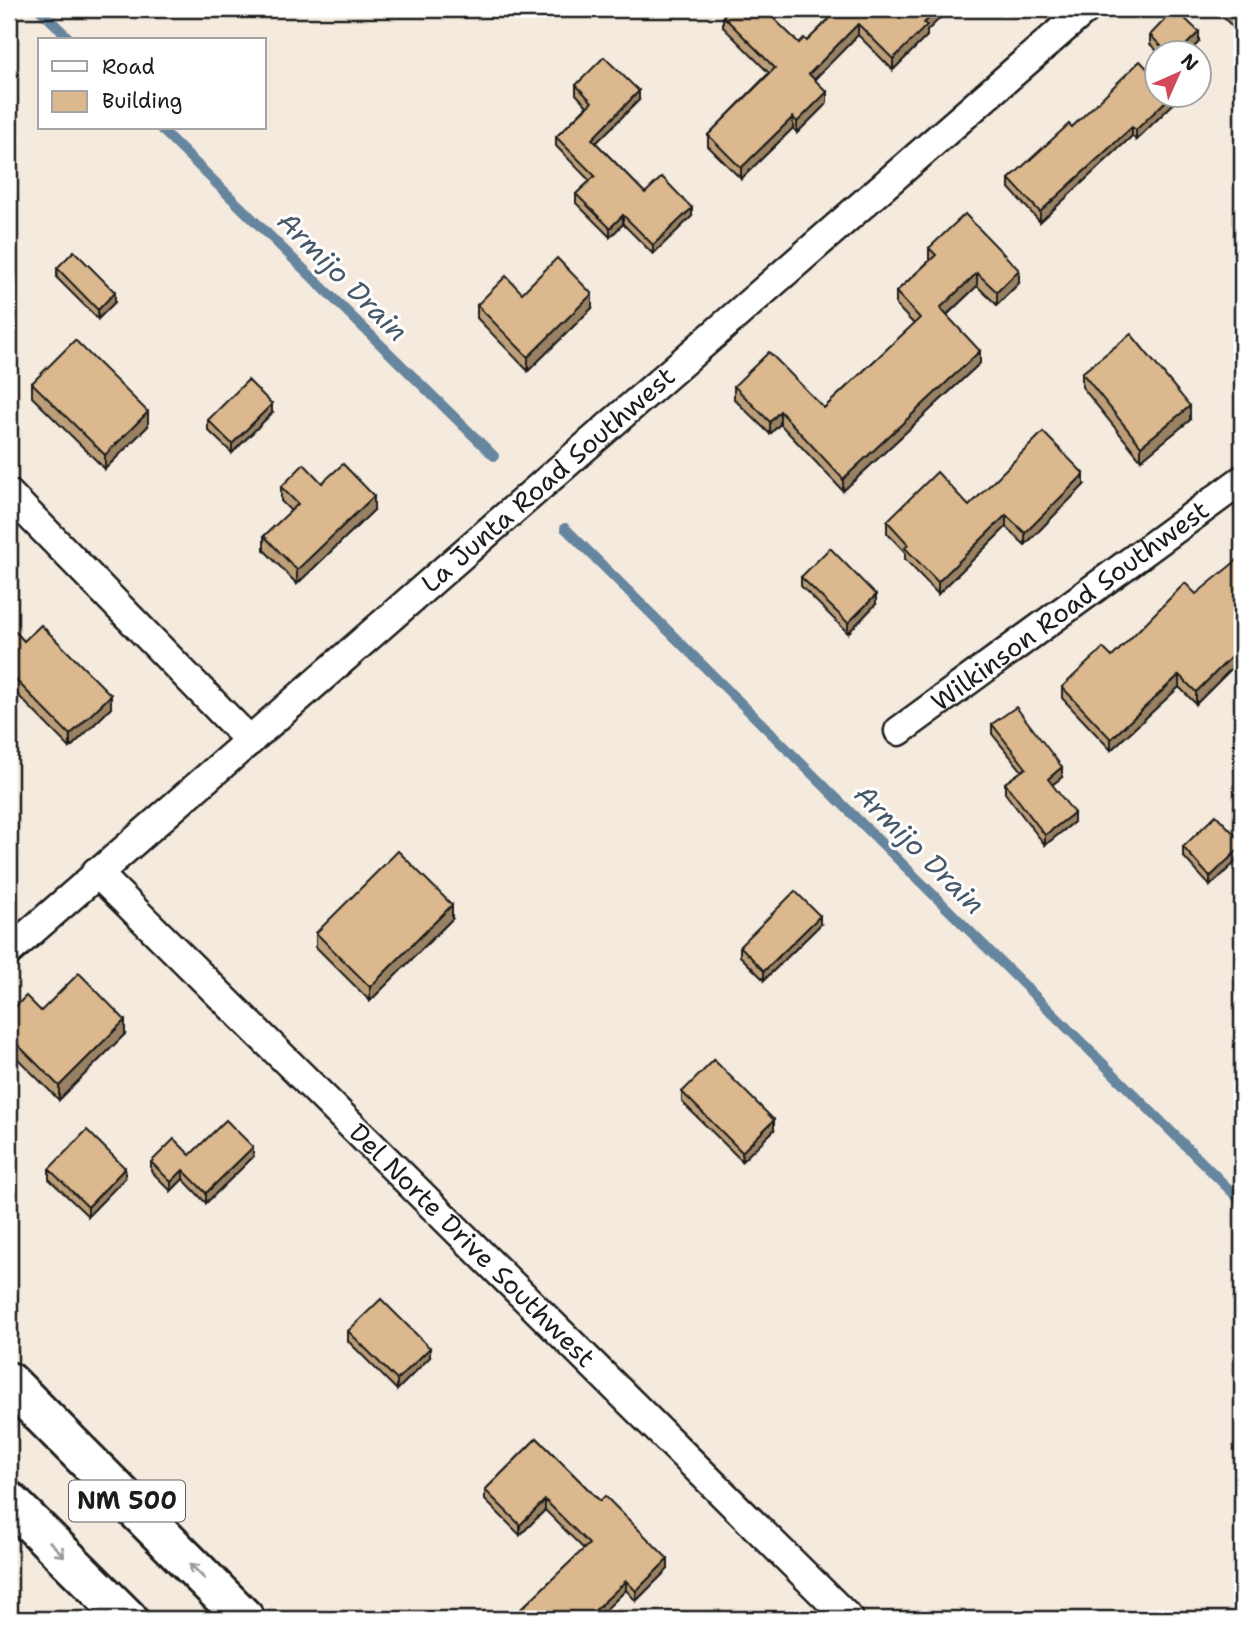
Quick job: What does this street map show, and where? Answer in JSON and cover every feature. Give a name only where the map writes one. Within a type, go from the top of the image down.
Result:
[{"type":"main road","name":"NM 500","points":[[9,1382],[245,1619]]},
{"type":"main road","name":"NM 500","points":[[9,1501],[128,1619]]},
{"type":"street","name":"La Junta Road Southwest","points":[[9,951],[96,872],[250,741],[1086,9]]},
{"type":"street","name":"Wilkinson Road Southwest","points":[[899,731],[1242,481]]},
{"type":"street","points":[[9,494],[250,741]]},
{"type":"street","name":"Del Norte Drive Southwest","points":[[96,872],[849,1619]]},
{"type":"building","points":[[731,9],[764,9],[799,43],[804,38],[807,41],[839,9],[938,9],[924,23],[927,25],[893,59],[858,24],[809,74],[827,92],[797,122],[793,117],[741,168],[708,135],[775,68],[723,16]]},
{"type":"building","points":[[1175,9],[1199,32],[1193,38],[1153,38],[1150,35]]},
{"type":"building","points":[[1224,9],[1242,9],[1242,27]]},
{"type":"building","points":[[604,57],[639,91],[592,139],[645,193],[662,177],[692,208],[653,245],[623,215],[610,228],[576,194],[595,176],[556,137],[592,102],[576,85]]},
{"type":"building","points":[[1140,61],[1142,63],[1142,108],[1159,108],[1136,130],[1132,127],[1040,212],[1009,179],[1069,124],[1072,127]]},
{"type":"building","points":[[965,214],[1019,270],[997,292],[977,273],[940,308],[980,351],[843,479],[780,411],[770,422],[734,386],[769,352],[824,408],[920,318],[896,292],[936,255],[929,248]]},
{"type":"building","points":[[74,251],[115,292],[98,310],[57,268]]},
{"type":"building","points":[[557,258],[592,294],[528,357],[477,305],[506,276],[522,293]]},
{"type":"building","points":[[1131,334],[1190,406],[1141,446],[1082,373]]},
{"type":"building","points":[[75,340],[148,412],[105,455],[32,383]]},
{"type":"building","points":[[248,380],[272,404],[232,444],[208,420]]},
{"type":"building","points":[[1043,432],[1084,474],[1025,533],[1006,515],[938,582],[905,548],[908,544],[887,521],[937,472],[969,506]]},
{"type":"building","points":[[304,464],[322,483],[343,464],[374,496],[297,570],[264,536],[298,504],[281,487]]},
{"type":"building","points":[[830,548],[876,595],[848,623],[801,577]]},
{"type":"building","points":[[1242,556],[1242,624],[1233,631],[1242,640],[1242,646],[1196,692],[1179,675],[1111,739],[1062,687],[1103,648],[1112,657],[1185,583],[1196,594]]},
{"type":"building","points":[[9,625],[24,641],[41,625],[111,695],[70,735],[9,673]]},
{"type":"building","points":[[1016,707],[1062,767],[1048,779],[1074,813],[1045,835],[1005,783],[1026,768],[992,724]]},
{"type":"building","points":[[1216,815],[1242,842],[1242,846],[1210,877],[1183,847]]},
{"type":"building","points":[[398,851],[452,905],[370,987],[316,933]]},
{"type":"building","points":[[795,891],[820,916],[764,971],[740,946]]},
{"type":"building","points":[[79,973],[125,1020],[59,1086],[9,1036],[9,1013],[26,996],[41,1011]]},
{"type":"building","points":[[714,1060],[774,1120],[742,1152],[682,1092]]},
{"type":"building","points":[[226,1120],[253,1147],[206,1193],[183,1170],[171,1182],[151,1162],[174,1139],[190,1155]]},
{"type":"building","points":[[87,1130],[125,1168],[88,1207],[49,1169]]},
{"type":"building","points":[[381,1299],[430,1348],[397,1380],[348,1331]]},
{"type":"building","points":[[537,1438],[600,1501],[605,1496],[668,1559],[636,1591],[626,1581],[586,1619],[527,1619],[519,1611],[589,1544],[545,1500],[520,1525],[485,1490]]},
{"type":"waterway","name":"Armijo Drain","points":[[39,9],[69,38]]},
{"type":"waterway","name":"Armijo Drain","points":[[162,130],[494,456]]},
{"type":"waterway","name":"Armijo Drain","points":[[565,528],[1242,1202]]}]
